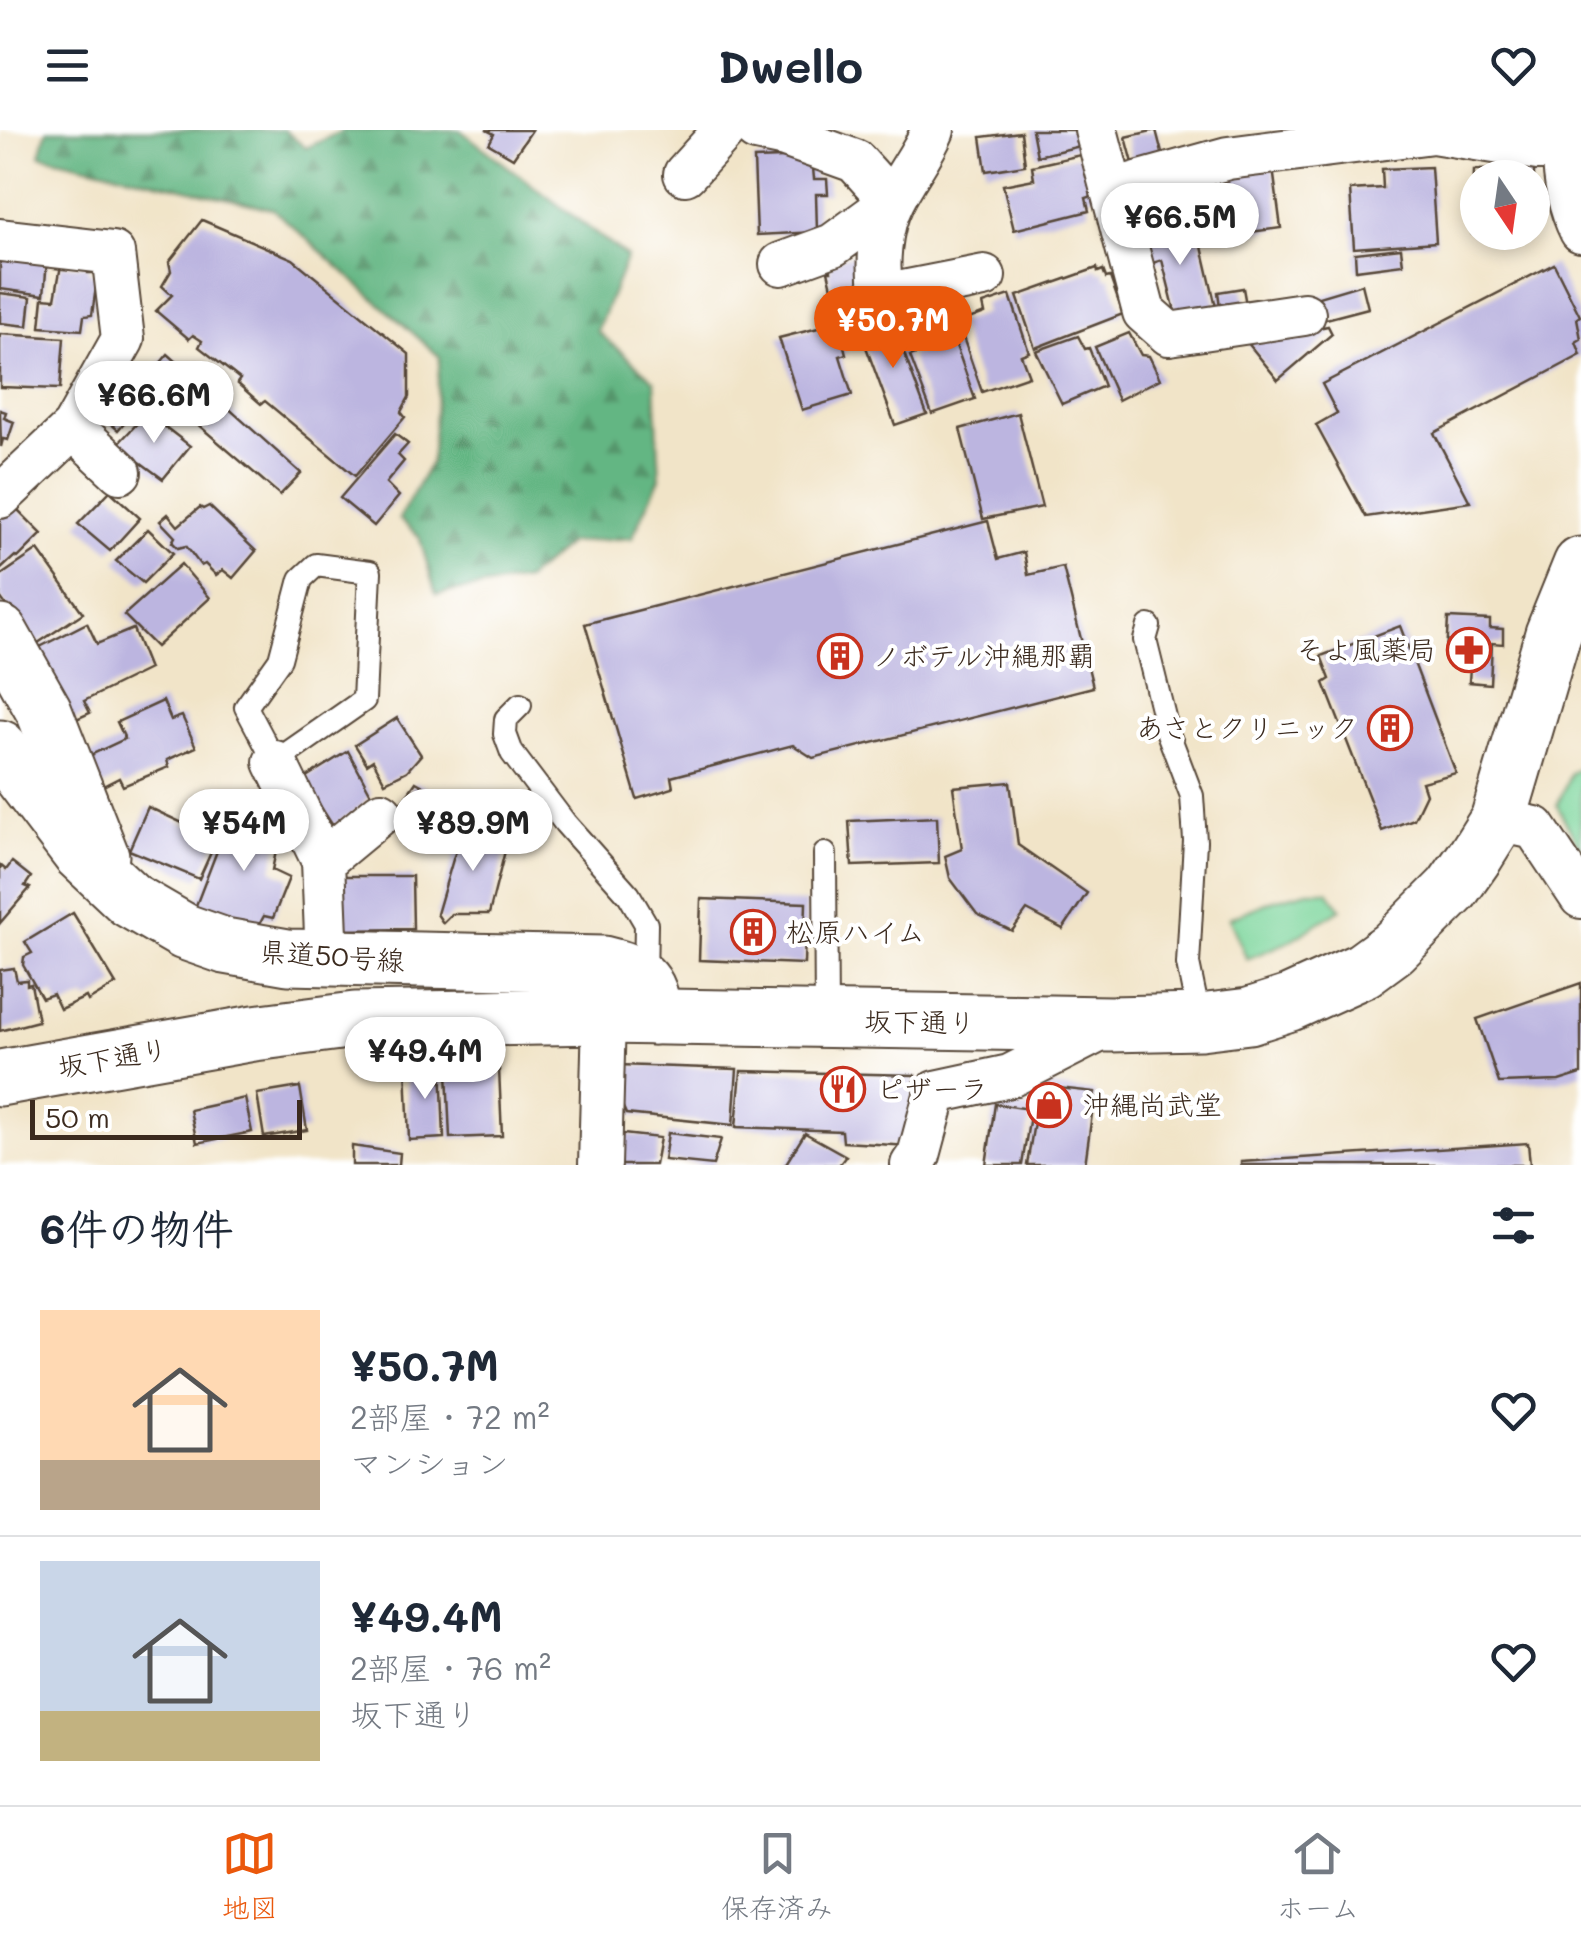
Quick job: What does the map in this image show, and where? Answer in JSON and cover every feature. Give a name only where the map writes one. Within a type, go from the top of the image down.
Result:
[{"type":"main road","name":"坂下通り","points":[[0,1078],[318,1024],[634,1005],[826,1020],[1110,1024],[1200,1022],[1249,1016],[1290,1003],[1363,970],[1393,948],[1452,889],[1498,820],[1553,634],[1581,566]]},
{"type":"main road","points":[[0,633],[44,711],[110,882]]},
{"type":"main road","name":"県道50号線","points":[[0,748],[54,822],[110,882],[148,913],[185,932],[252,952],[327,960],[603,964],[628,970],[634,1005]]},
{"type":"street","points":[[685,174],[725,130]]},
{"type":"street","points":[[756,130],[855,161],[892,202]]},
{"type":"street","points":[[933,130],[892,202],[877,265],[882,296],[984,276]]},
{"type":"street","points":[[1096,130],[1144,312],[1169,334],[1304,314]]},
{"type":"street","points":[[1112,190],[1228,158],[1433,132],[1538,149],[1564,140],[1564,177],[1581,231]]},
{"type":"street","points":[[781,264],[833,245],[892,202]]},
{"type":"street","points":[[0,240],[113,252],[124,339],[73,428],[0,497]]},
{"type":"street","points":[[73,428],[120,472]]},
{"type":"street","points":[[275,762],[324,860],[327,960]]},
{"type":"street","points":[[324,860],[381,813]]},
{"type":"street","points":[[1498,820],[1536,828],[1581,898]]},
{"type":"street","points":[[600,1165],[634,1005]]},
{"type":"street","points":[[912,1165],[936,1092],[1010,1076],[1110,1024]]},
{"type":"lane","points":[[316,565],[370,572],[364,700],[275,762],[246,707],[280,659],[301,580],[316,565]]},
{"type":"lane","points":[[1149,626],[1145,640],[1168,733],[1188,784],[1194,814],[1188,964],[1200,1022]]},
{"type":"lane","points":[[520,705],[506,719],[504,734],[512,753],[629,895],[646,924],[634,1005]]},
{"type":"lane","points":[[824,854],[826,1020]]},
{"type":"green space","points":[[47,130],[284,130],[306,148],[344,130],[460,130],[627,257],[597,331],[655,381],[660,478],[632,538],[569,543],[526,580],[436,594],[419,536],[399,519],[431,462],[440,357],[273,209],[40,155]]},
{"type":"green space","points":[[1581,768],[1581,850],[1557,806],[1571,773]]},
{"type":"green space","points":[[1308,891],[1328,891],[1341,909],[1286,943],[1247,959],[1229,918]]},
{"type":"building","points":[[486,130],[532,130],[513,158],[489,144],[494,134]]},
{"type":"building","points":[[1032,130],[1082,130],[1085,145],[1037,156]]},
{"type":"building","points":[[1156,130],[1163,157],[1133,163],[1126,137]]},
{"type":"building","points":[[1021,132],[1025,165],[986,171],[981,137]]},
{"type":"building","points":[[1085,154],[1096,195],[1086,198],[1089,211],[1014,230],[1003,185],[1034,179],[1032,166]]},
{"type":"building","points":[[812,157],[814,179],[827,179],[828,194],[816,194],[817,232],[757,235],[754,159]]},
{"type":"building","points":[[1431,167],[1436,242],[1354,248],[1350,190],[1383,188],[1382,169]]},
{"type":"building","points":[[1273,168],[1281,228],[1205,238],[1197,178]]},
{"type":"building","points":[[1192,188],[1198,220],[1135,235],[1125,194]]},
{"type":"building","points":[[202,220],[293,259],[409,354],[409,397],[401,412],[405,417],[355,476],[265,401],[261,404],[237,383],[240,379],[199,347],[202,341],[193,335],[189,339],[156,311],[172,295],[162,286],[171,271],[169,262]]},
{"type":"building","points":[[1197,225],[1216,307],[1177,319],[1162,260],[1140,267],[1134,239]]},
{"type":"building","points":[[1401,248],[1403,264],[1356,270],[1355,253]]},
{"type":"building","points":[[0,254],[47,260],[44,295],[0,289]]},
{"type":"building","points":[[866,254],[870,289],[858,303],[856,296],[835,300],[830,265],[844,257]]},
{"type":"building","points":[[1554,264],[1580,316],[1577,318],[1581,339],[1576,342],[1581,355],[1434,433],[1470,502],[1366,517],[1316,425],[1337,413],[1322,384]]},
{"type":"building","points":[[61,265],[88,266],[88,273],[98,273],[92,315],[84,316],[82,330],[40,327],[43,298],[55,299]]},
{"type":"building","points":[[1097,268],[1098,272],[1103,270],[1106,278],[1110,277],[1123,314],[1035,348],[1017,296]]},
{"type":"building","points":[[1362,284],[1368,308],[1311,323],[1305,301]]},
{"type":"building","points":[[1243,288],[1247,310],[1221,314],[1218,292]]},
{"type":"building","points":[[0,293],[31,297],[28,326],[0,323]]},
{"type":"building","points":[[1010,295],[1029,352],[1021,355],[1029,376],[982,392],[958,323],[985,313],[983,304]]},
{"type":"building","points":[[890,316],[927,414],[895,425],[859,328]]},
{"type":"building","points":[[838,323],[846,354],[840,356],[852,395],[802,410],[779,338]]},
{"type":"building","points":[[1328,326],[1332,334],[1278,380],[1247,342]]},
{"type":"building","points":[[1129,333],[1141,355],[1149,356],[1160,379],[1118,400],[1095,347]]},
{"type":"building","points":[[0,334],[64,338],[60,389],[0,387]]},
{"type":"building","points":[[1078,336],[1085,349],[1089,348],[1104,386],[1062,404],[1036,351]]},
{"type":"building","points":[[954,340],[975,399],[932,414],[910,356]]},
{"type":"building","points":[[168,354],[301,473],[280,495],[146,380]]},
{"type":"building","points":[[112,380],[138,406],[118,430],[94,409]]},
{"type":"building","points":[[0,410],[6,412],[4,418],[14,422],[1,447]]},
{"type":"building","points":[[147,413],[190,446],[163,479],[117,445]]},
{"type":"building","points":[[1018,413],[1042,507],[983,519],[960,429]]},
{"type":"building","points":[[395,434],[408,444],[398,455],[404,461],[386,483],[399,496],[374,526],[340,498]]},
{"type":"building","points":[[110,491],[140,518],[110,551],[78,524]]},
{"type":"building","points":[[9,501],[42,534],[0,570],[0,511]]},
{"type":"building","points":[[209,506],[256,551],[233,578],[223,570],[216,575],[205,564],[201,566],[186,546],[178,548],[172,542],[175,537],[160,521],[168,514],[178,526],[200,507]]},
{"type":"building","name":"ノボテル沖縄那覇","points":[[988,521],[998,559],[1024,552],[1028,575],[1063,567],[1093,687],[813,758],[793,745],[671,777],[673,788],[637,799],[585,624]]},
{"type":"building","points":[[148,529],[173,553],[143,583],[116,561]]},
{"type":"building","points":[[38,550],[83,613],[35,645],[0,597],[0,576]]},
{"type":"building","points":[[181,564],[210,598],[156,647],[124,615]]},
{"type":"building","name":"そよ風薬局","points":[[1448,618],[1490,620],[1490,628],[1503,629],[1503,644],[1492,643],[1490,684],[1469,682],[1470,666],[1460,665],[1461,656],[1446,656]]},
{"type":"building","points":[[87,623],[97,644],[133,629],[149,669],[84,701],[90,713],[72,721],[38,648]]},
{"type":"building","name":"あさとクリニック","points":[[1400,626],[1456,773],[1422,782],[1426,794],[1414,819],[1382,831],[1324,683],[1330,679],[1321,656]]},
{"type":"building","points":[[163,701],[171,720],[182,716],[196,747],[167,760],[169,767],[123,786],[119,778],[101,787],[86,757],[125,739],[117,722]]},
{"type":"building","points":[[397,718],[421,755],[407,771],[385,782],[373,760],[367,764],[355,745]]},
{"type":"building","points":[[348,751],[371,794],[333,826],[303,779]]},
{"type":"building","points":[[416,782],[469,811],[454,841],[396,811]]},
{"type":"building","points":[[1010,782],[1018,845],[1087,893],[1063,929],[1027,910],[1012,931],[977,914],[950,878],[945,856],[962,849],[953,787]]},
{"type":"building","points":[[148,807],[217,839],[199,879],[129,850]]},
{"type":"building","points":[[475,813],[486,830],[506,847],[489,914],[452,914],[443,923],[437,914],[454,856]]},
{"type":"building","points":[[230,817],[245,817],[281,828],[272,870],[289,878],[273,918],[264,916],[259,925],[195,908]]},
{"type":"building","points":[[937,817],[939,863],[852,866],[849,821]]},
{"type":"building","points":[[12,862],[31,877],[25,886],[30,888],[0,923],[0,865],[6,870]]},
{"type":"building","points":[[337,876],[412,876],[413,929],[338,930]]},
{"type":"building","name":"松原ハイム","points":[[701,899],[806,903],[804,964],[699,960]]},
{"type":"building","points":[[73,913],[116,984],[88,1001],[86,997],[60,1009],[53,994],[42,998],[23,965],[24,957],[32,953],[25,942]]},
{"type":"building","points":[[14,968],[17,981],[27,980],[27,985],[31,984],[38,1021],[0,1031],[0,970]]},
{"type":"building","points":[[1581,983],[1581,1074],[1559,1081],[1499,1083],[1477,1019]]},
{"type":"building","points":[[441,1065],[444,1138],[409,1140],[406,1067]]},
{"type":"building","points":[[618,1065],[737,1069],[733,1125],[626,1114],[617,1093]]},
{"type":"building","points":[[499,1069],[502,1136],[450,1138],[447,1072]]},
{"type":"building","points":[[741,1071],[915,1075],[910,1146],[843,1142],[842,1131],[736,1127]]},
{"type":"building","points":[[1040,1086],[1095,1092],[1085,1165],[1027,1165]]},
{"type":"building","points":[[300,1087],[307,1130],[264,1137],[257,1094]]},
{"type":"building","points":[[245,1098],[252,1132],[197,1143],[190,1110]]},
{"type":"building","points":[[995,1104],[1031,1109],[1022,1165],[986,1165]]},
{"type":"building","points":[[614,1133],[660,1138],[655,1165],[611,1165]]},
{"type":"building","points":[[668,1133],[721,1139],[713,1165],[664,1160]]},
{"type":"building","points":[[805,1133],[846,1156],[839,1165],[785,1165]]},
{"type":"building","points":[[1528,1143],[1530,1165],[1241,1165],[1241,1162]]},
{"type":"building","points":[[352,1146],[400,1153],[399,1165],[352,1165]]},
{"type":"place","name":"そよ風薬局","points":[[1469,650]]},
{"type":"place","name":"ノボテル沖縄那覇","points":[[840,656]]},
{"type":"place","name":"あさとクリニック","points":[[1390,728]]},
{"type":"place","name":"松原ハイム","points":[[753,932]]},
{"type":"place","name":"ピザーラ","points":[[843,1089]]},
{"type":"place","name":"沖縄尚武堂","points":[[1049,1105]]}]
